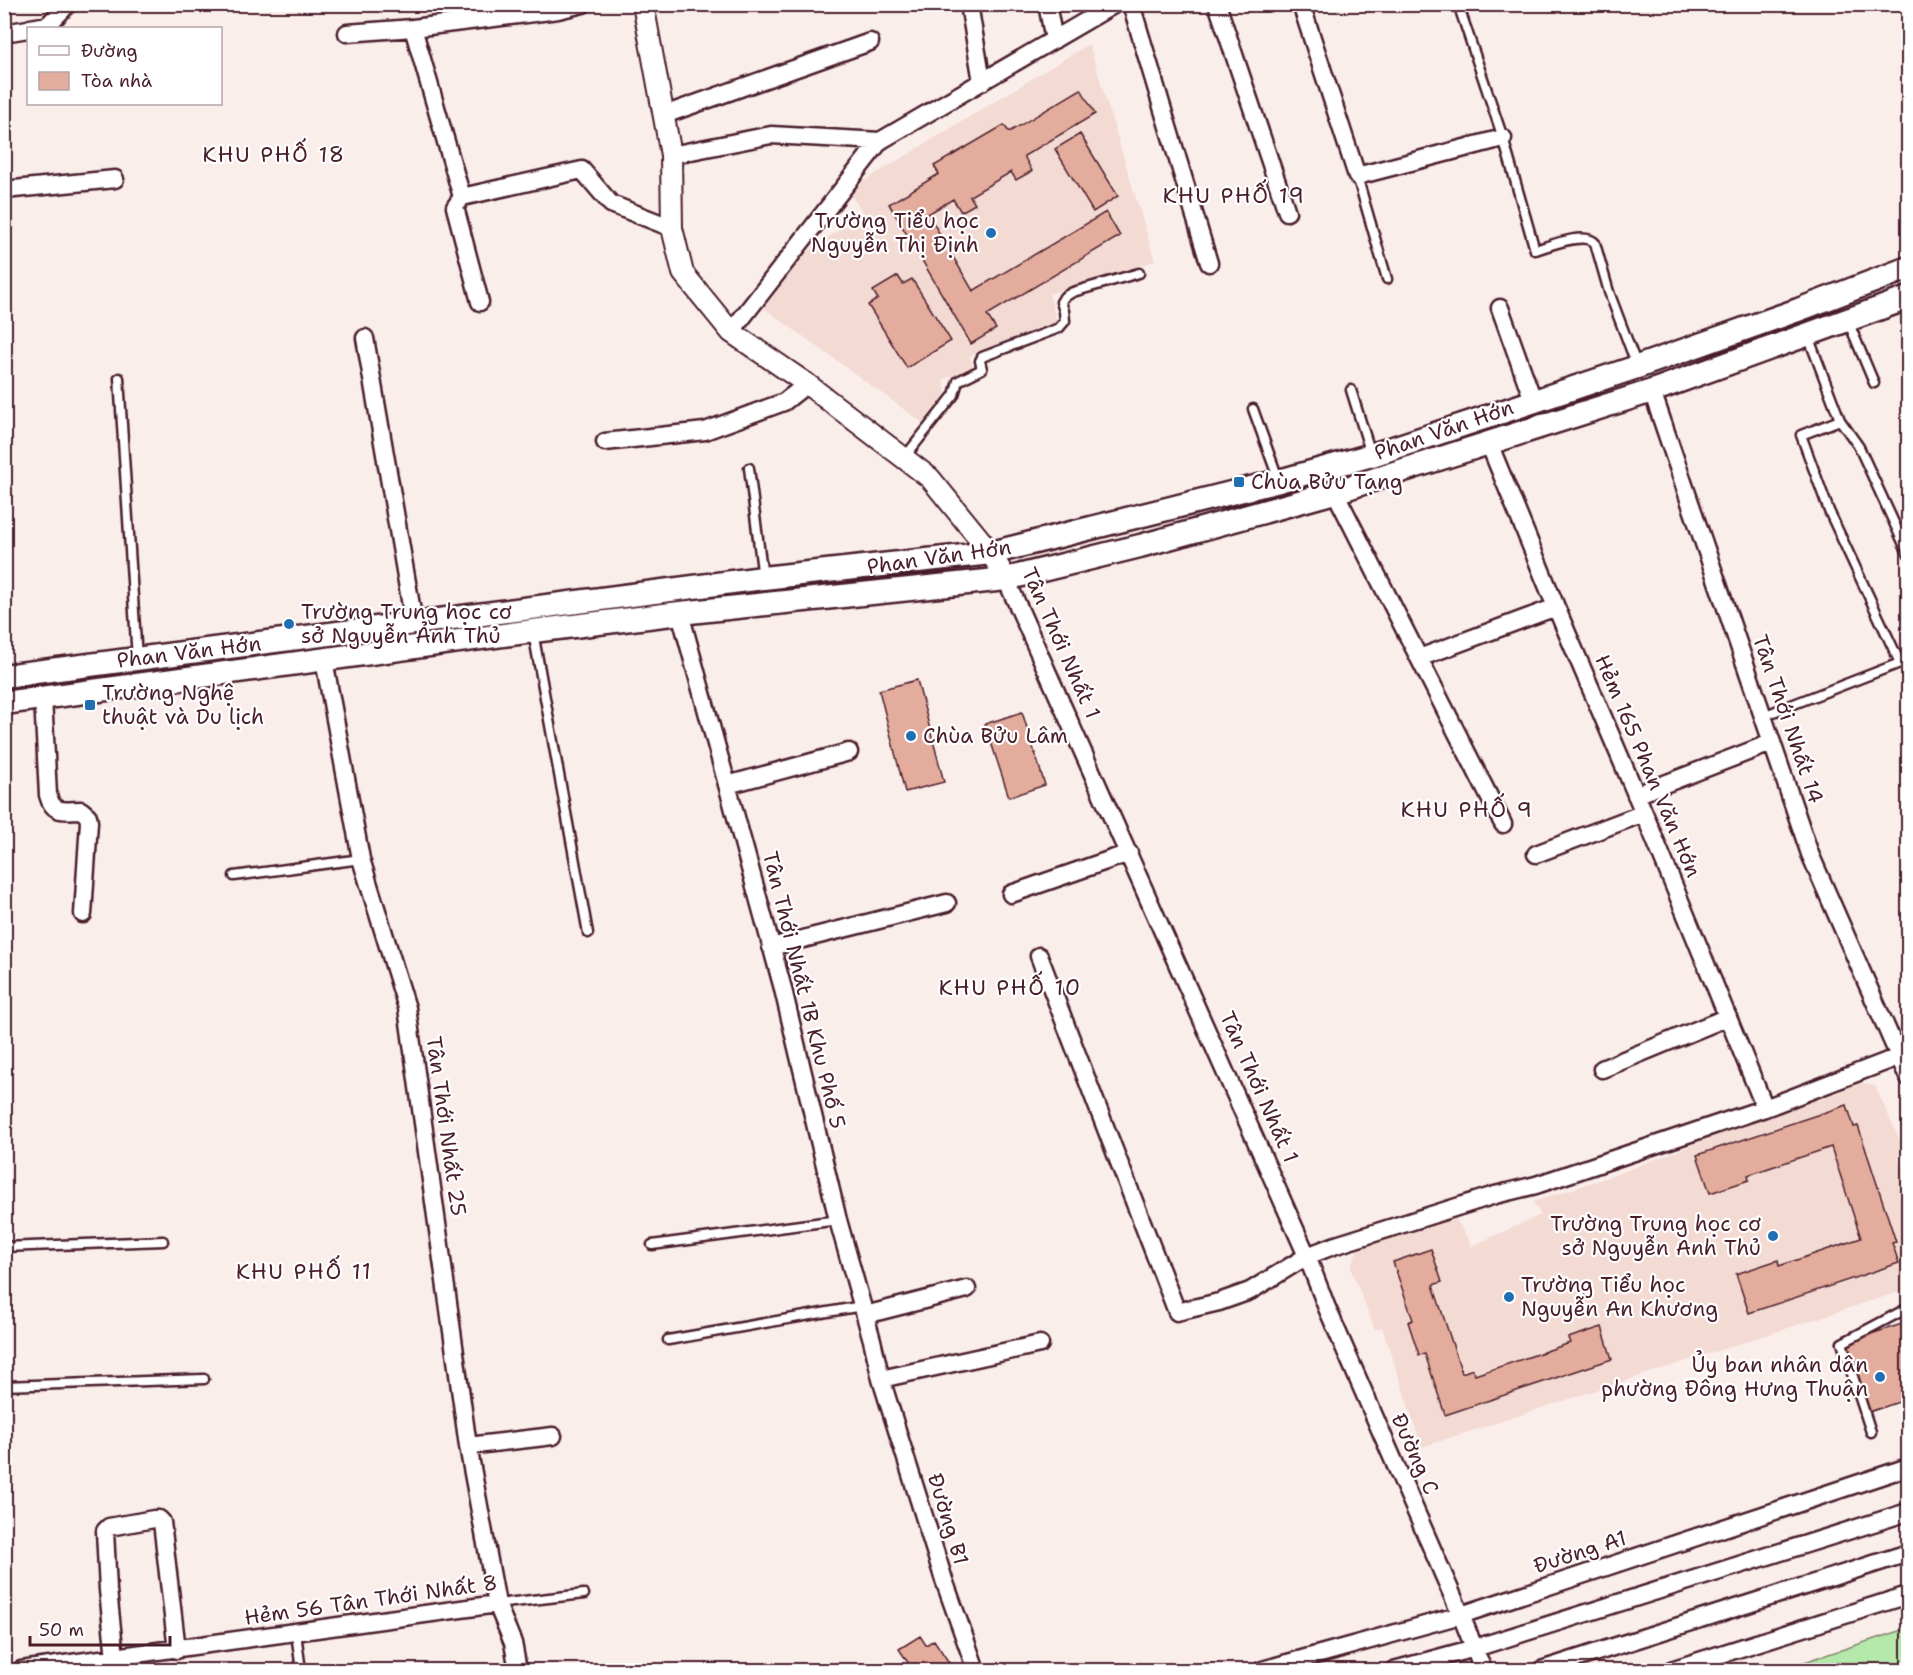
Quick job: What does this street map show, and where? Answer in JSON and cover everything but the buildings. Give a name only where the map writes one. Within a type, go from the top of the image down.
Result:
[{"type":"main road","name":"Phan Văn Hớn","points":[[4,676],[763,578],[991,553],[1279,481],[1371,455],[1637,367],[1908,268]]},
{"type":"main road","name":"Phan Văn Hớn","points":[[4,703],[533,631],[680,613],[1006,579],[1140,546],[1335,492],[1652,390],[1908,298]]},
{"type":"street","points":[[347,33],[413,28],[558,10],[584,4]]},
{"type":"street","name":"Tân Thới Nhất 1","points":[[643,4],[671,155],[672,228],[683,273],[731,332],[807,384],[930,478],[991,553],[1006,579],[1307,1256]]},
{"type":"street","points":[[969,4],[982,82]]},
{"type":"street","points":[[1047,4],[1054,40]]},
{"type":"street","points":[[731,332],[880,141],[1115,4]]},
{"type":"street","points":[[1131,4],[1209,263]]},
{"type":"street","points":[[1217,4],[1287,212]]},
{"type":"street","points":[[1301,4],[1357,176],[1503,138]]},
{"type":"street","points":[[47,27],[63,7]]},
{"type":"street","points":[[413,28],[462,197]]},
{"type":"street","points":[[4,33],[27,29]]},
{"type":"street","points":[[664,115],[870,42]]},
{"type":"street","points":[[671,155],[771,135],[880,141]]},
{"type":"street","points":[[480,302],[455,207],[462,197],[582,170],[611,204],[672,228]]},
{"type":"street","points":[[4,190],[115,178]]},
{"type":"street","points":[[1500,308],[1533,400]]},
{"type":"street","points":[[365,338],[414,623]]},
{"type":"street","points":[[605,442],[705,431],[784,402],[807,384]]},
{"type":"street","name":"Tân Thới Nhất 14","points":[[1652,390],[1810,854],[1903,1055],[1908,1077]]},
{"type":"street","name":"Hẻm 165 Phan Văn Hớn","points":[[1488,441],[1765,1108]]},
{"type":"street","points":[[1335,492],[1503,824]]},
{"type":"street","points":[[1419,658],[1556,607]]},
{"type":"street","name":"Tân Thới Nhất 1B Khu Phố 5","points":[[680,613],[771,947],[838,1220],[881,1379]]},
{"type":"street","name":"Tân Thới Nhất 25","points":[[324,660],[361,859],[407,1008],[468,1446],[497,1604],[513,1642],[518,1671]]},
{"type":"street","points":[[43,698],[48,795],[51,805],[58,810],[81,810],[88,816],[83,914]]},
{"type":"street","points":[[1636,795],[1771,743]]},
{"type":"street","points":[[727,785],[849,752]]},
{"type":"street","points":[[1536,854],[1644,813]]},
{"type":"street","points":[[1011,894],[1129,853]]},
{"type":"street","points":[[771,947],[948,903]]},
{"type":"street","points":[[1039,956],[1177,1312],[1220,1302],[1250,1291],[1307,1256],[1495,1195],[1536,1185],[1765,1108],[1903,1055]]},
{"type":"street","points":[[1602,1069],[1728,1017]]},
{"type":"street","name":"Đường C","points":[[1307,1256],[1330,1317],[1461,1615],[1483,1671]]},
{"type":"street","points":[[863,1310],[967,1289]]},
{"type":"street","points":[[881,1379],[1040,1344]]},
{"type":"street","name":"Đường B1","points":[[881,1379],[944,1580],[976,1671]]},
{"type":"street","points":[[468,1446],[553,1436]]},
{"type":"street","name":"Đường A1","points":[[1262,1671],[1461,1615],[1908,1467]]},
{"type":"street","points":[[1395,1671],[1908,1512]]},
{"type":"street","points":[[115,1658],[105,1531],[109,1527],[154,1519],[162,1522],[177,1650]]},
{"type":"street","points":[[1541,1671],[1908,1552]]},
{"type":"street","points":[[1671,1671],[1908,1595]]},
{"type":"street","name":"Hẻm 56 Tân Thới Nhất 8","points":[[21,1671],[497,1604]]},
{"type":"lane","points":[[1458,4],[1503,138],[1535,250],[1578,238],[1592,239],[1637,367]]},
{"type":"lane","points":[[1357,176],[1387,279]]},
{"type":"lane","points":[[904,458],[954,395],[958,381],[982,369],[980,361],[982,357],[1059,328],[1065,321],[1061,302],[1064,297],[1073,292],[1139,273]]},
{"type":"lane","points":[[1848,321],[1874,383]]},
{"type":"lane","points":[[1808,335],[1840,420],[1859,447],[1908,553]]},
{"type":"lane","points":[[119,378],[137,659]]},
{"type":"lane","points":[[1351,390],[1371,455]]},
{"type":"lane","points":[[1253,409],[1279,481]]},
{"type":"lane","points":[[1763,716],[1900,663],[1829,511],[1801,435],[1840,420]]},
{"type":"lane","points":[[749,468],[763,578]]},
{"type":"lane","points":[[533,631],[588,933]]},
{"type":"lane","points":[[234,876],[361,859]]},
{"type":"lane","points":[[652,1245],[838,1220]]},
{"type":"lane","points":[[4,1247],[164,1240]]},
{"type":"lane","points":[[1871,1432],[1842,1343],[1908,1308]]},
{"type":"lane","points":[[668,1340],[863,1310]]},
{"type":"lane","points":[[4,1386],[204,1379]]},
{"type":"lane","name":"Hẻm 56 Tân Thới Nhất 8","points":[[497,1604],[584,1594]]},
{"type":"lane","points":[[296,1633],[301,1671]]},
{"type":"shaded area","name":"Trường Tiểu học Nguyễn Thị Định","points":[[1089,44],[1155,261],[1049,294],[1057,322],[969,356],[973,367],[943,380],[946,394],[923,423],[764,308],[806,253],[863,213],[850,193],[856,186]]},
{"type":"shaded area","points":[[1856,1082],[1875,1086],[1901,1143],[1898,1158],[1908,1183],[1908,1289],[1422,1447],[1382,1327],[1375,1330],[1350,1267],[1359,1247],[1454,1216],[1472,1246],[1541,1215],[1533,1202],[1617,1174]]},
{"type":"green space","points":[[1908,1628],[1908,1670],[1780,1670]]},
{"type":"place","name":"Trường Tiểu học Nguyễn Thị Định","points":[[991,233]]},
{"type":"place","name":"Chùa Bửu Tạng","points":[[1239,482]]},
{"type":"place","name":"Trường Trung học cơ sở Nguyễn Ảnh Thủ","points":[[289,624]]},
{"type":"place","name":"Trường Nghệ thuật và Du lịch","points":[[90,705]]},
{"type":"place","name":"Chùa Bửu Lâm","points":[[911,736]]},
{"type":"place","name":"Trường Trung học cơ sở Nguyễn Anh Thủ","points":[[1773,1236]]},
{"type":"place","name":"Trường Tiểu học Nguyễn An Khương","points":[[1509,1297]]},
{"type":"place","name":"Ủy ban nhân dân phường Đông Hưng Thuận","points":[[1880,1377]]},
{"type":"district","name":"KHU PHỐ 18","points":[[274,154]]},
{"type":"district","name":"KHU PHỐ 19","points":[[1234,195]]},
{"type":"district","name":"KHU PHỐ 9","points":[[1467,809]]},
{"type":"district","name":"KHU PHỐ 10","points":[[1010,987]]},
{"type":"district","name":"KHU PHỐ 11","points":[[304,1271]]}]
